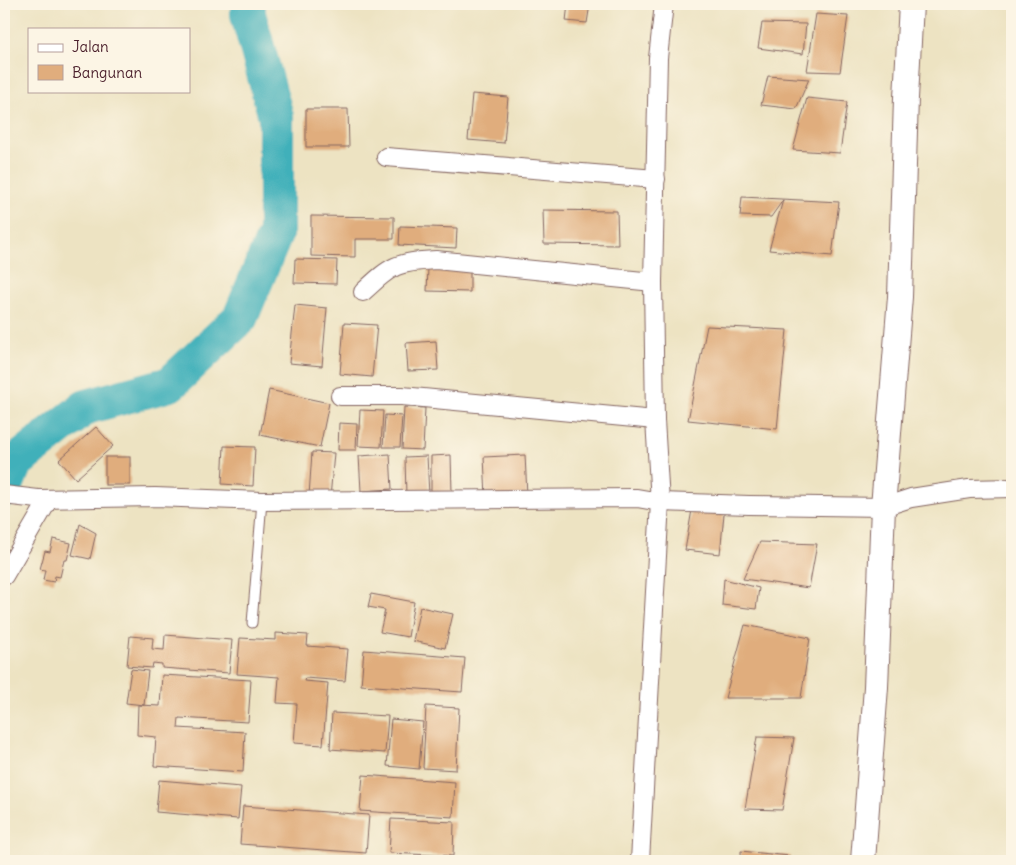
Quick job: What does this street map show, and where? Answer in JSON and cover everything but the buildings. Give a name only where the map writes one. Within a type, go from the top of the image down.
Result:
[{"type":"main road","points":[[863,861],[876,687],[883,507],[900,297],[911,4]]},
{"type":"street","points":[[640,861],[660,502],[655,420],[653,282],[658,58],[664,4]]},
{"type":"street","points":[[386,157],[656,179]]},
{"type":"street","points":[[363,292],[387,270],[402,263],[436,260],[653,282]]},
{"type":"street","points":[[340,396],[402,396],[655,420]]},
{"type":"street","points":[[4,495],[43,499],[155,497],[262,501],[637,498],[660,502],[883,507],[911,498],[969,489],[1012,488]]},
{"type":"street","points":[[4,576],[43,499]]},
{"type":"lane","points":[[252,622],[262,501]]},
{"type":"waterway","points":[[4,490],[15,463],[86,407],[170,384],[240,318],[276,232],[276,117],[248,14],[248,4]]}]
